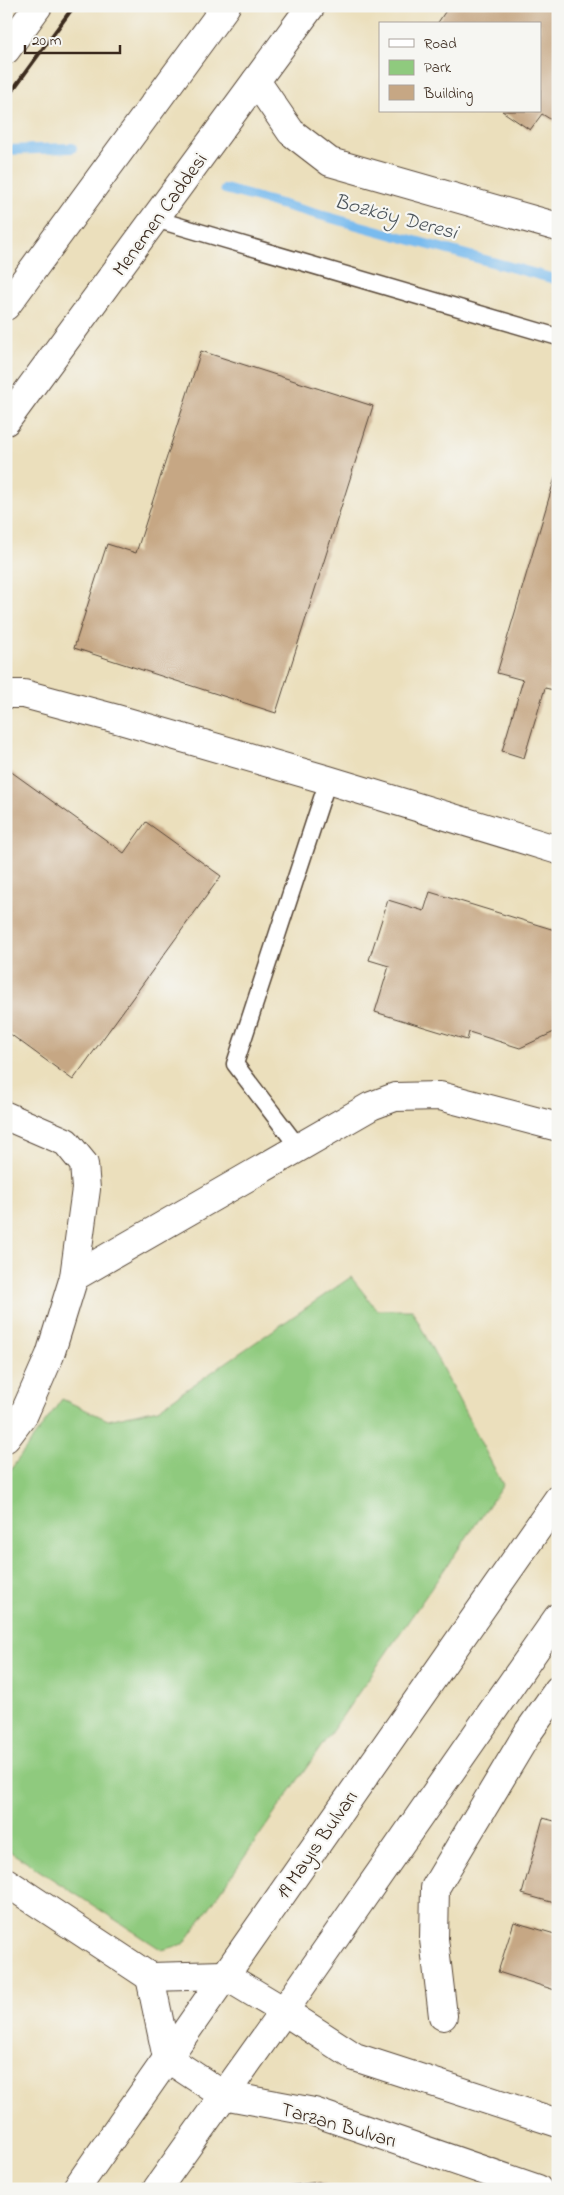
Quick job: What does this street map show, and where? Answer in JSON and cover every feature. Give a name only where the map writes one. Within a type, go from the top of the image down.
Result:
[{"type":"main road","points":[[6,50],[38,6]]},
{"type":"main road","points":[[6,306],[226,6]]},
{"type":"main road","name":"Menemen Caddesi","points":[[6,421],[311,6]]},
{"type":"main road","points":[[256,81],[291,132],[330,162],[558,227]]},
{"type":"main road","points":[[6,694],[24,694],[328,780],[558,850]]},
{"type":"main road","points":[[74,1277],[371,1106],[395,1097],[440,1096],[558,1127]]},
{"type":"main road","points":[[6,1116],[66,1142],[84,1164],[86,1190],[74,1277],[50,1355],[24,1414],[6,1438]]},
{"type":"main road","name":"19 Mayıs Bulvarı","points":[[76,2189],[558,1499]]},
{"type":"main road","points":[[157,2189],[284,2011],[558,1617]]},
{"type":"main road","points":[[443,2016],[434,1939],[435,1888],[528,1731],[558,1690]]},
{"type":"main road","points":[[6,1882],[150,1977],[224,1976],[284,2011],[355,2057],[558,2123]]},
{"type":"main road","points":[[150,1977],[167,2058]]},
{"type":"main road","name":"Tarzan Bulvarı","points":[[167,2058],[223,2095],[314,2112],[538,2189]]},
{"type":"lane","points":[[155,218],[558,336]]},
{"type":"lane","points":[[299,1148],[234,1064],[328,780]]},
{"type":"green space","points":[[351,1277],[377,1310],[412,1310],[503,1485],[184,1944],[162,1950],[6,1849],[6,1476],[62,1399],[108,1420],[158,1409]]},
{"type":"building","points":[[449,6],[558,6],[558,124],[542,114],[530,130],[503,112],[542,112],[542,22],[438,22]]},
{"type":"building","points":[[201,351],[373,406],[276,713],[74,648],[107,544],[136,553]]},
{"type":"building","points":[[557,471],[558,691],[545,688],[524,758],[502,751],[523,680],[497,673]]},
{"type":"building","points":[[6,768],[124,853],[146,822],[221,876],[73,1080],[6,1031]]},
{"type":"building","points":[[430,892],[558,931],[558,1019],[554,1032],[520,1048],[469,1032],[467,1040],[375,1012],[389,966],[369,960],[388,900],[424,911]]},
{"type":"building","points":[[543,1818],[558,1822],[558,1904],[522,1894]]},
{"type":"building","points":[[514,1922],[558,1935],[558,1991],[498,1972]]},
{"type":"building","points":[[319,2182],[338,2189],[279,2189],[285,2186]]},
{"type":"waterway","name":"Bozköy Deresi","points":[[6,150],[72,148]]},
{"type":"waterway","name":"Bozköy Deresi","points":[[225,189],[558,280]]},
{"type":"railway","points":[[6,99],[74,6]]}]
